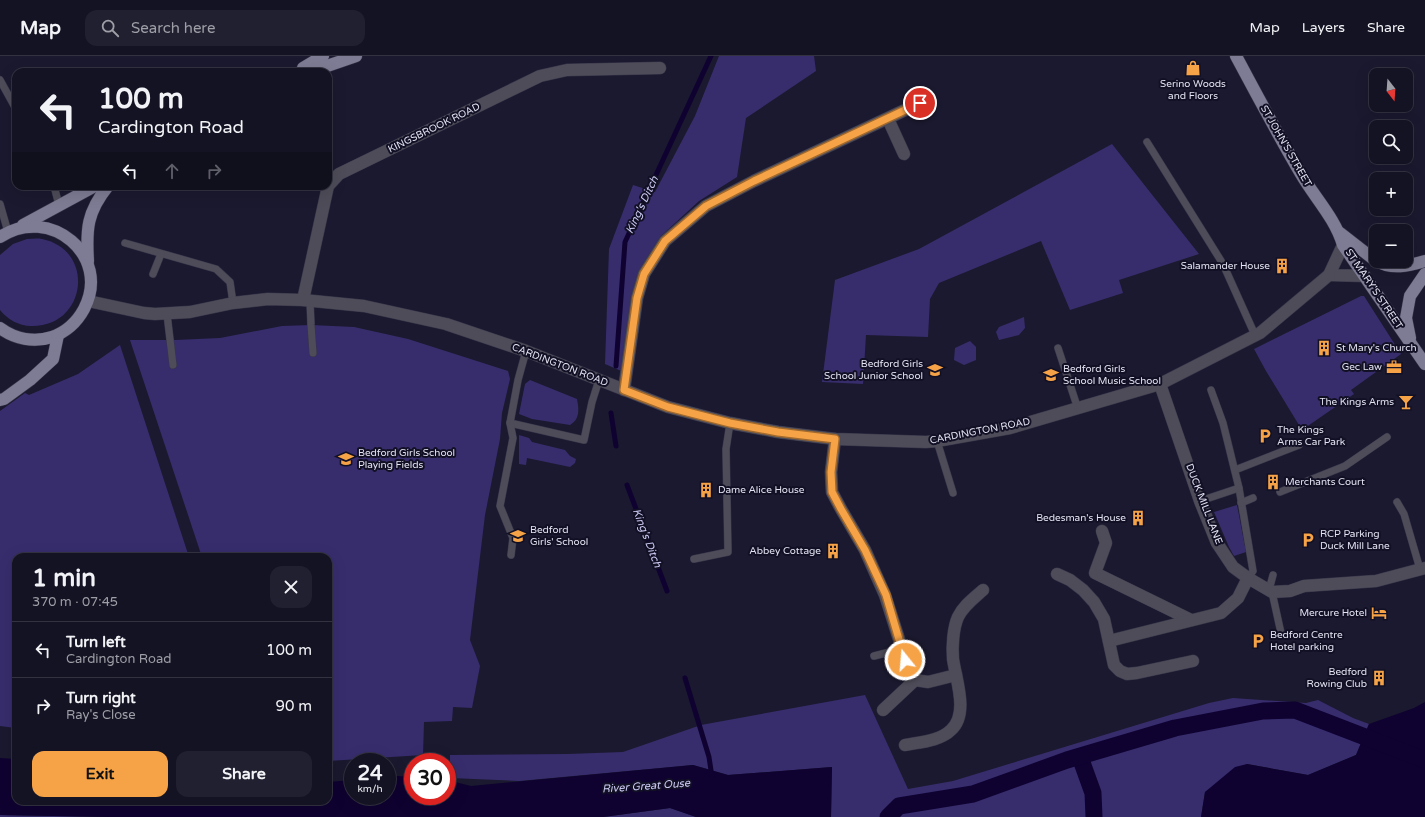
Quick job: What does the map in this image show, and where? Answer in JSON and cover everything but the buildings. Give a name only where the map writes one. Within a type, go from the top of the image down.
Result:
[{"type":"main road","points":[[304,68],[323,56]]},
{"type":"main road","points":[[319,68],[356,56]]},
{"type":"main road","name":"ST JOHN'S STREET","points":[[1236,56],[1302,175],[1328,212],[1342,239]]},
{"type":"main road","points":[[7,232],[87,190]]},
{"type":"main road","points":[[0,328],[8,334],[23,339],[37,340],[58,335],[80,317],[88,301],[91,284],[86,237],[92,211],[105,190]]},
{"type":"main road","points":[[7,232],[36,226],[54,229],[69,238],[81,251],[88,267]]},
{"type":"main road","points":[[1342,239],[1369,256]]},
{"type":"main road","name":"ST MARY'S STREET","points":[[1342,239],[1364,276],[1425,364]]},
{"type":"main road","points":[[1413,264],[1425,261]]},
{"type":"main road","name":"ST MARY'S STREET","points":[[1411,343],[1406,318],[1410,296],[1425,274]]},
{"type":"main road","points":[[0,400],[4,399],[30,380],[53,359],[58,335]]},
{"type":"street","name":"KINGSBROOK ROAD","points":[[332,182],[339,174],[540,76],[567,70],[660,68]]},
{"type":"street","points":[[624,390],[637,298],[644,274],[665,241],[706,206],[754,181],[920,103]]},
{"type":"street","points":[[888,119],[904,154]]},
{"type":"street","name":"KINGSBROOK ROAD","points":[[307,300],[327,190]]},
{"type":"street","name":"CARDINGTON ROAD","points":[[88,301],[144,313],[166,314],[190,312],[233,303],[268,299],[307,300],[364,306],[446,324],[526,351],[668,407],[730,423],[778,432],[835,439],[926,442],[1010,428],[1160,384],[1260,332],[1329,274],[1342,239]]},
{"type":"street","points":[[1329,274],[1364,276]]},
{"type":"street","name":"DUCK MILL LANE","points":[[1160,384],[1200,501],[1217,543],[1233,567],[1248,578],[1271,591]]},
{"type":"street","points":[[835,439],[831,472],[832,492],[865,550],[886,595],[909,671],[915,680],[928,682],[956,674]]},
{"type":"street","points":[[1102,531],[1106,543],[1095,573],[1191,620]]},
{"type":"street","points":[[1271,591],[1290,591],[1304,586],[1376,581],[1422,568]]},
{"type":"street","points":[[1057,574],[1070,580],[1083,590],[1094,602],[1104,619],[1114,665],[1120,671],[1127,674],[1193,661]]},
{"type":"street","points":[[1109,641],[1221,613],[1238,598],[1248,578]]},
{"type":"street","points":[[905,745],[940,738],[952,730],[959,716],[960,697],[953,657],[953,639],[958,617],[968,603],[983,590]]},
{"type":"street","points":[[883,710],[915,680]]},
{"type":"lane","points":[[0,80],[12,102]]},
{"type":"lane","points":[[1147,142],[1224,264],[1255,335]]},
{"type":"lane","points":[[55,190],[59,205]]},
{"type":"lane","points":[[0,204],[7,232]]},
{"type":"lane","points":[[125,243],[216,269],[230,282],[233,303]]},
{"type":"lane","points":[[153,274],[161,254]]},
{"type":"lane","points":[[307,300],[313,353]]},
{"type":"lane","points":[[166,314],[173,365]]},
{"type":"lane","points":[[1058,348],[1078,409]]},
{"type":"lane","points":[[511,555],[513,538],[500,506],[514,438],[510,423],[518,380],[526,351]]},
{"type":"lane","points":[[510,423],[584,440],[592,402],[599,380]]},
{"type":"lane","points":[[1211,390],[1223,423],[1239,488],[1253,571],[1248,578]]},
{"type":"lane","points":[[694,559],[728,552],[726,449],[730,423]]},
{"type":"lane","points":[[1280,492],[1345,466],[1387,437]]},
{"type":"lane","points":[[937,441],[953,493]]},
{"type":"lane","points":[[1235,470],[1299,445]]},
{"type":"lane","points":[[1200,501],[1239,488]]},
{"type":"lane","points":[[1241,503],[1253,498]]},
{"type":"lane","points":[[1397,502],[1404,514],[1422,568]]},
{"type":"lane","points":[[1273,575],[1271,591],[1281,633]]},
{"type":"lane","points":[[874,656],[902,649]]},
{"type":"shaded area","points":[[719,56],[814,56],[816,71],[746,118],[737,177],[699,201],[661,236],[639,272],[626,373],[605,364],[609,249],[633,185],[655,192],[695,116]]},
{"type":"shaded area","points":[[1112,144],[1199,254],[1119,280],[1123,293],[1070,310],[1041,241],[939,283],[930,299],[928,337],[866,335],[863,384],[822,382],[835,280],[919,249]]},
{"type":"shaded area","points":[[27,239],[42,239],[59,246],[71,257],[77,272],[78,287],[73,302],[64,314],[50,323],[31,326],[22,325],[14,321],[0,310],[0,255],[13,244]]},
{"type":"shaded area","points":[[1361,296],[1364,296],[1401,354],[1351,390],[1354,394],[1302,430],[1254,349]]},
{"type":"shaded area","points":[[1024,317],[1025,328],[1019,335],[999,340],[996,332],[999,327]]},
{"type":"shaded area","points":[[311,325],[354,327],[408,339],[508,371],[510,379],[502,413],[500,439],[485,515],[470,640],[480,666],[472,708],[453,707],[452,721],[424,722],[423,753],[404,753],[404,756],[396,757],[396,753],[344,753],[344,760],[332,761],[332,553],[201,553],[130,340],[220,338],[282,326]]},
{"type":"shaded area","points":[[970,341],[976,347],[976,360],[964,365],[954,360],[955,348]]},
{"type":"shaded area","points":[[120,345],[188,553],[12,553],[12,728],[0,726],[0,411],[25,393],[29,395],[78,374]]},
{"type":"shaded area","points":[[530,380],[577,399],[578,414],[576,420],[570,425],[532,419],[519,414],[525,384]]},
{"type":"shaded area","points":[[519,435],[529,438],[532,442],[565,450],[570,456],[576,459],[575,463],[570,467],[527,458],[526,465],[519,464]]},
{"type":"shaded area","points":[[1237,505],[1246,552],[1234,556],[1214,512]]},
{"type":"shaded area","points":[[865,695],[908,789],[953,781],[1209,703],[1233,698],[1306,703],[1318,700],[1353,718],[1369,724],[1356,755],[1308,775],[1247,764],[1205,792],[1201,817],[831,817],[832,767],[728,775],[693,765],[519,781],[456,778],[456,755],[623,752],[701,725]]},
{"type":"shaded area","points":[[670,808],[696,817],[603,817]]},
{"type":"shaded area","points":[[0,815],[108,817],[0,817]]},
{"type":"water","points":[[1425,702],[1425,817],[1201,817],[1205,792],[1235,767],[1247,764],[1308,775],[1356,755],[1369,724],[1414,708]]},
{"type":"water","name":"River Great Ouse","points":[[0,758],[12,759],[12,805],[332,805],[332,782],[344,781],[344,805],[396,805],[397,776],[404,776],[404,805],[456,805],[456,782],[471,786],[693,765],[728,775],[832,767],[831,817],[696,817],[670,808],[603,817],[109,817],[0,815]]},
{"type":"waterway","name":"King's Ditch","points":[[616,366],[625,242],[711,56]]},
{"type":"waterway","name":"King's Ditch","points":[[611,413],[616,446]]},
{"type":"waterway","name":"King's Ditch","points":[[627,485],[667,591]]},
{"type":"waterway","name":"King's Ditch","points":[[685,678],[709,757],[712,777]]},
{"type":"waterway","points":[[888,817],[899,806],[973,794],[1067,760],[1175,728],[1263,711],[1295,710],[1425,760]]},
{"type":"waterway","points":[[1080,757],[1093,793],[1094,817]]},
{"type":"place","name":"Serino Woods and Floors","points":[[1193,68]]},
{"type":"place","name":"Salamander House","points":[[1282,266]]},
{"type":"place","name":"St Mary's Church","points":[[1324,348]]},
{"type":"place","name":"Gec Law","points":[[1394,367]]},
{"type":"place","name":"Bedford Girls School Junior School","points":[[935,370]]},
{"type":"place","name":"Bedford Girls School Music School","points":[[1051,375]]},
{"type":"place","name":"The Kings Arms","points":[[1406,402]]},
{"type":"place","name":"The Kings Arms Car Park","points":[[1265,436]]},
{"type":"place","name":"Bedford Girls School Playing Fields","points":[[346,459]]},
{"type":"place","name":"Merchants Court","points":[[1273,482]]},
{"type":"place","name":"Dame Alice House","points":[[706,490]]},
{"type":"place","name":"Bedesman's House","points":[[1138,518]]},
{"type":"place","name":"Bedford Girls' School","points":[[518,536]]},
{"type":"place","name":"RCP Parking Duck Mill Lane","points":[[1308,540]]},
{"type":"place","name":"Abbey Cottage","points":[[833,551]]},
{"type":"place","name":"Mercure Hotel","points":[[1379,613]]},
{"type":"place","name":"Bedford Centre Hotel parking","points":[[1258,641]]},
{"type":"place","name":"Bedford Rowing Club","points":[[1379,678]]},
{"type":"route","points":[[905,660],[886,595],[865,550],[832,492],[831,472],[835,439],[778,432],[730,423],[668,407],[624,390],[637,298],[644,274],[665,241],[706,206],[754,181],[920,103]]}]
